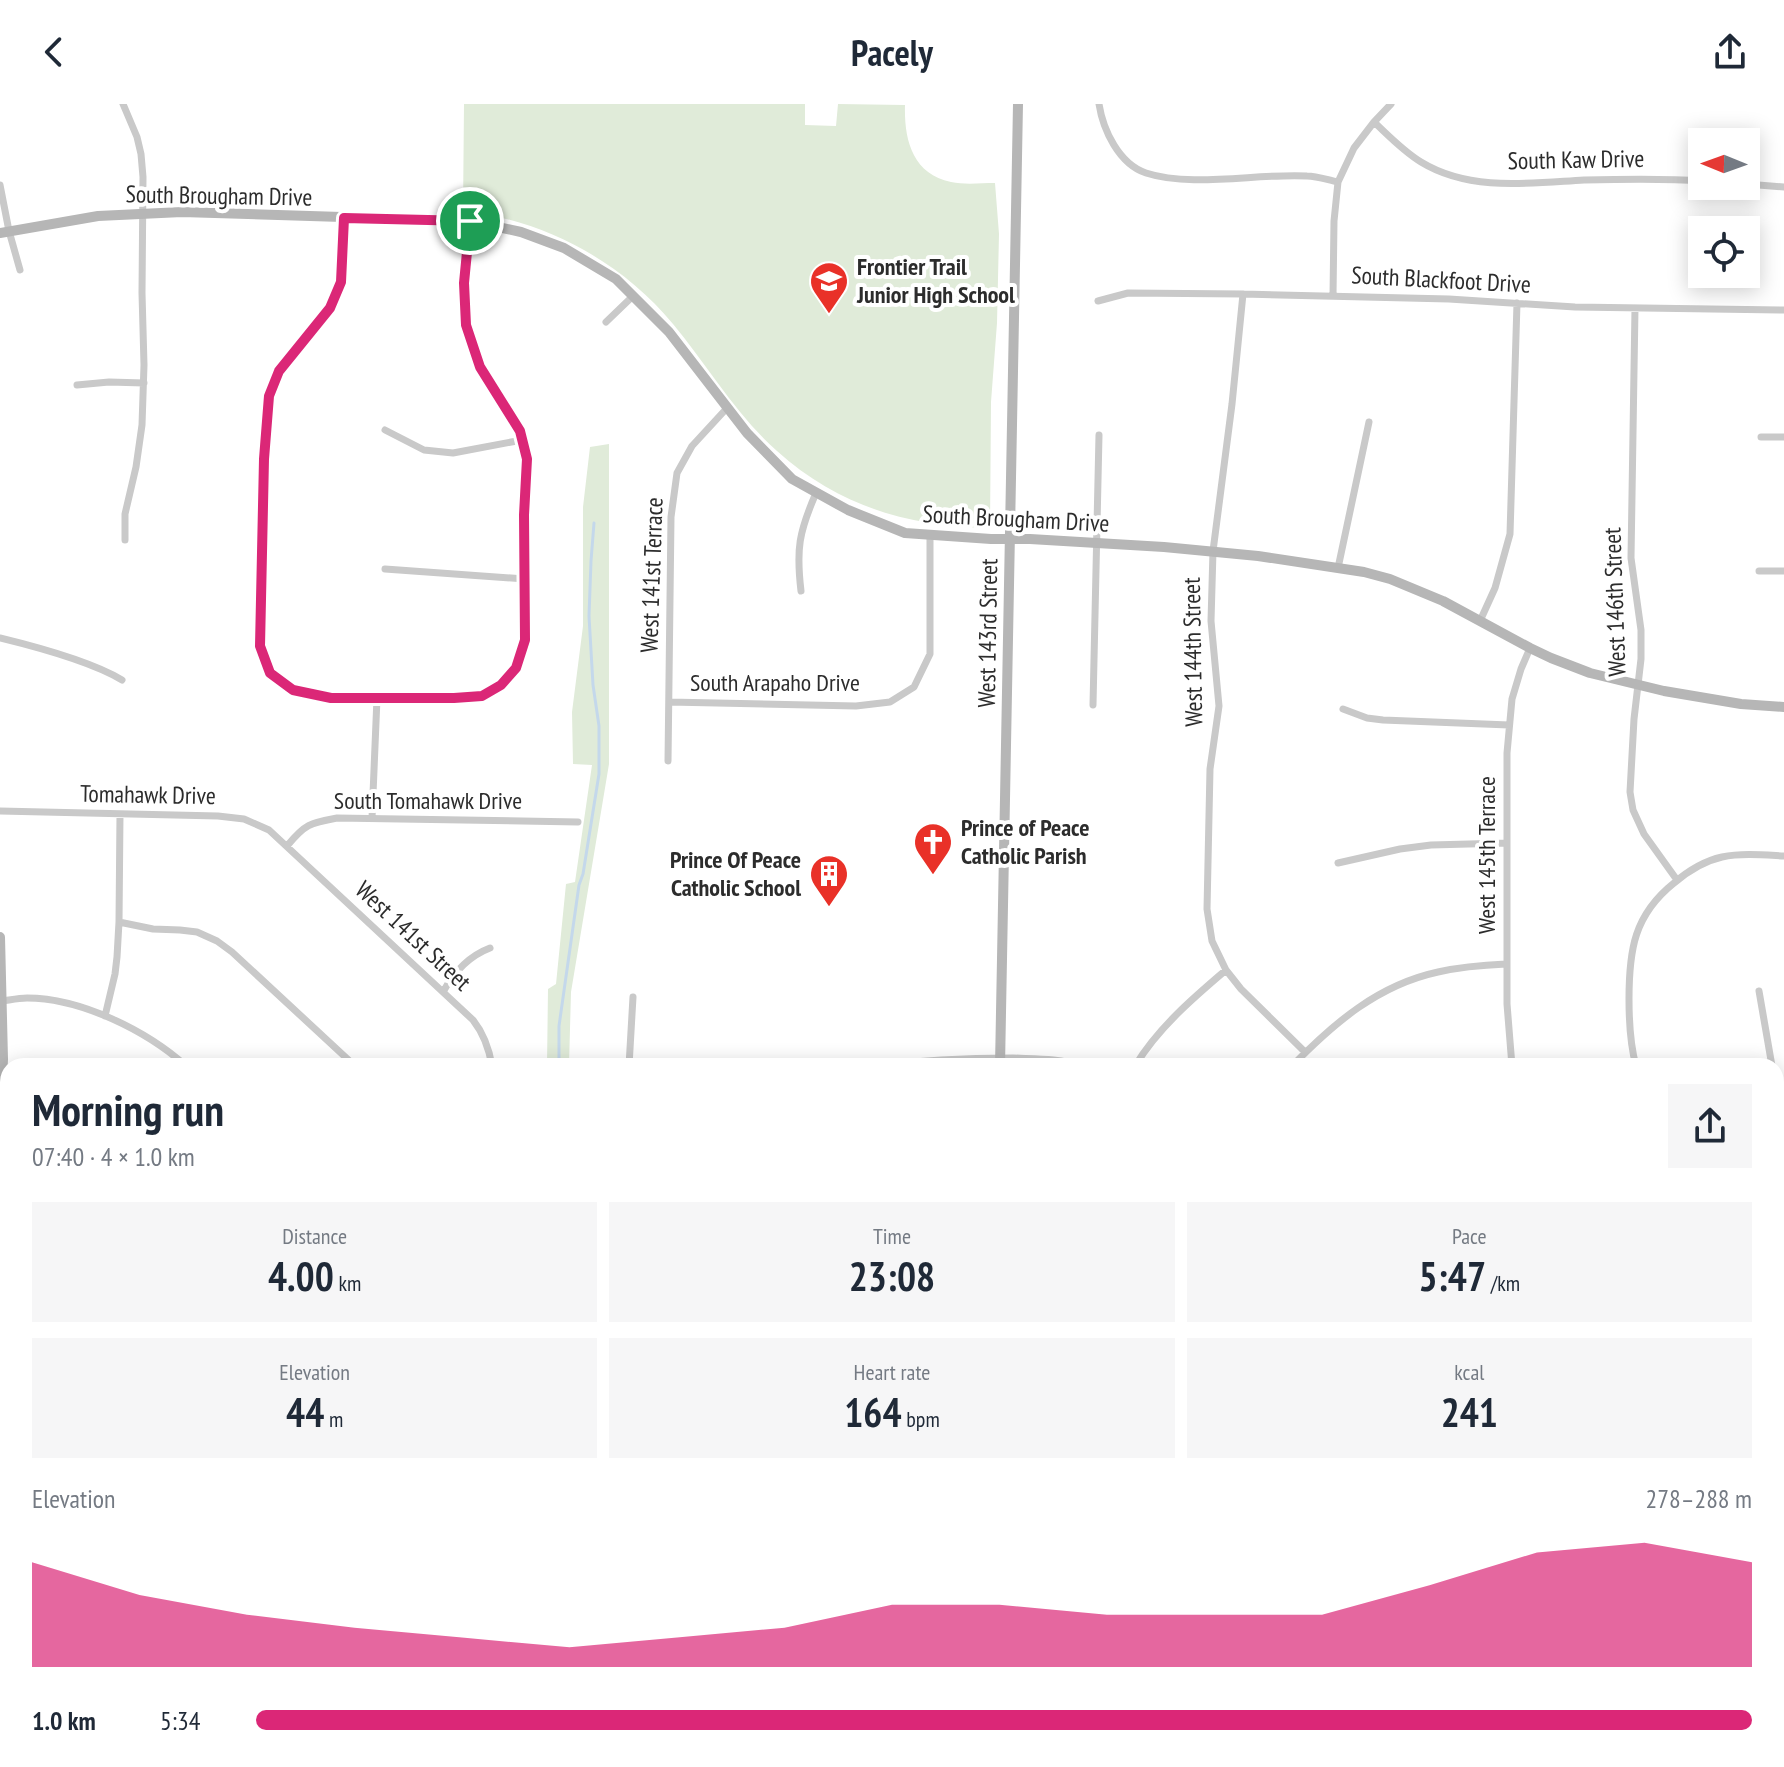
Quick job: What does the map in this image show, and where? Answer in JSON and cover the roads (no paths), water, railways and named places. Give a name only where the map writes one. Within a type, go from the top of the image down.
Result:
[{"type":"street","points":[[123,104],[137,137],[143,177],[144,383],[139,451],[125,514],[125,540]]},
{"type":"street","name":"West 143rd Street","points":[[1000,1058],[1018,104]]},
{"type":"street","points":[[1099,104],[1101,120],[1112,140],[1125,159],[1143,172],[1177,179],[1309,176],[1338,182]]},
{"type":"street","points":[[1333,296],[1338,182],[1354,148],[1391,104]]},
{"type":"street","name":"South Kaw Drive","points":[[1374,122],[1422,163],[1465,179],[1526,185],[1582,180],[1688,180]]},
{"type":"street","points":[[0,185],[5,232],[20,270]]},
{"type":"street","points":[[1760,185],[1784,187]]},
{"type":"street","name":"South Brougham Drive","points":[[5,232],[98,216],[182,212],[470,221],[521,232],[564,248],[616,279],[669,332],[747,433],[792,479],[848,510],[905,533],[1213,551],[1364,572],[1415,588],[1530,648],[1590,673],[1741,704],[1784,707]]},
{"type":"street","points":[[344,218],[341,282],[330,308],[279,371],[269,396],[264,459],[260,646],[270,673],[293,690],[331,698],[482,696],[501,685],[516,668],[525,640],[527,459],[520,431],[480,367],[466,325],[464,283],[470,221]]},
{"type":"street","name":"South Blackfoot Drive","points":[[1098,301],[1128,293],[1243,294],[1449,299],[1575,307],[1784,310]]},
{"type":"street","name":"West 144th Street","points":[[1243,294],[1213,551],[1211,621],[1219,706],[1210,769],[1207,909],[1212,941],[1226,970],[1305,1052]]},
{"type":"street","points":[[606,322],[633,296]]},
{"type":"street","points":[[1480,621],[1500,574],[1510,534],[1517,303]]},
{"type":"street","name":"West 146th Street","points":[[1635,308],[1631,558],[1641,630],[1641,659],[1629,777],[1633,810],[1644,834],[1677,880]]},
{"type":"street","points":[[77,385],[144,383]]},
{"type":"street","name":"West 141st Terrace","points":[[668,761],[671,517],[677,473],[692,446],[727,408]]},
{"type":"street","points":[[1338,568],[1369,422]]},
{"type":"street","points":[[385,430],[424,450],[453,453],[522,440]]},
{"type":"street","points":[[1093,705],[1099,435]]},
{"type":"street","points":[[1761,437],[1784,437]]},
{"type":"street","points":[[801,591],[799,543],[803,522],[816,493]]},
{"type":"street","name":"South Arapaho Drive","points":[[669,702],[856,706],[890,702],[914,687],[930,654],[930,535]]},
{"type":"street","points":[[385,569],[525,579]]},
{"type":"street","points":[[1759,571],[1784,571]]},
{"type":"street","points":[[0,638],[86,664],[122,680]]},
{"type":"street","name":"West 145th Terrace","points":[[1511,1058],[1506,964],[1509,725],[1514,691],[1530,648]]},
{"type":"street","points":[[372,818],[377,698]]},
{"type":"street","points":[[1343,709],[1383,720],[1509,725]]},
{"type":"street","name":"Tomahawk Drive","points":[[0,811],[244,819],[269,830],[287,846]]},
{"type":"street","points":[[105,1016],[115,974],[119,922],[120,814]]},
{"type":"street","name":"South Tomahawk Drive","points":[[287,846],[300,830],[319,821],[337,818],[578,822]]},
{"type":"street","points":[[1338,863],[1431,845],[1507,843]]},
{"type":"street","name":"West 141st Street","points":[[287,846],[478,1027],[490,1058]]},
{"type":"street","points":[[1635,1058],[1630,1030],[1629,967],[1638,928],[1647,910],[1659,895],[1694,868],[1722,857],[1784,856]]},
{"type":"street","points":[[119,922],[153,929],[189,931],[217,941],[346,1058]]},
{"type":"street","points":[[0,937],[1,1058]]},
{"type":"street","points":[[443,992],[450,978],[469,959],[490,948]]},
{"type":"street","points":[[1299,1058],[1360,1005],[1409,980],[1460,967],[1506,964]]},
{"type":"street","points":[[1141,1058],[1184,1006],[1226,970]]},
{"type":"street","points":[[1759,991],[1771,1058]]},
{"type":"street","points":[[629,1058],[633,997]]},
{"type":"street","points":[[3,1001],[27,998],[60,1002],[105,1016],[152,1040],[176,1058]]},
{"type":"street","points":[[0,1111],[0,1120]]},
{"type":"waterway","points":[[559,1058],[559,1026],[599,774],[599,726],[589,616],[594,523]]},
{"type":"place","name":"Frontier Trail Junior High School","points":[[829,315]]},
{"type":"place","name":"Prince of Peace Catholic Parish","points":[[933,876]]},
{"type":"place","name":"Prince Of Peace Catholic School","points":[[829,908]]}]
